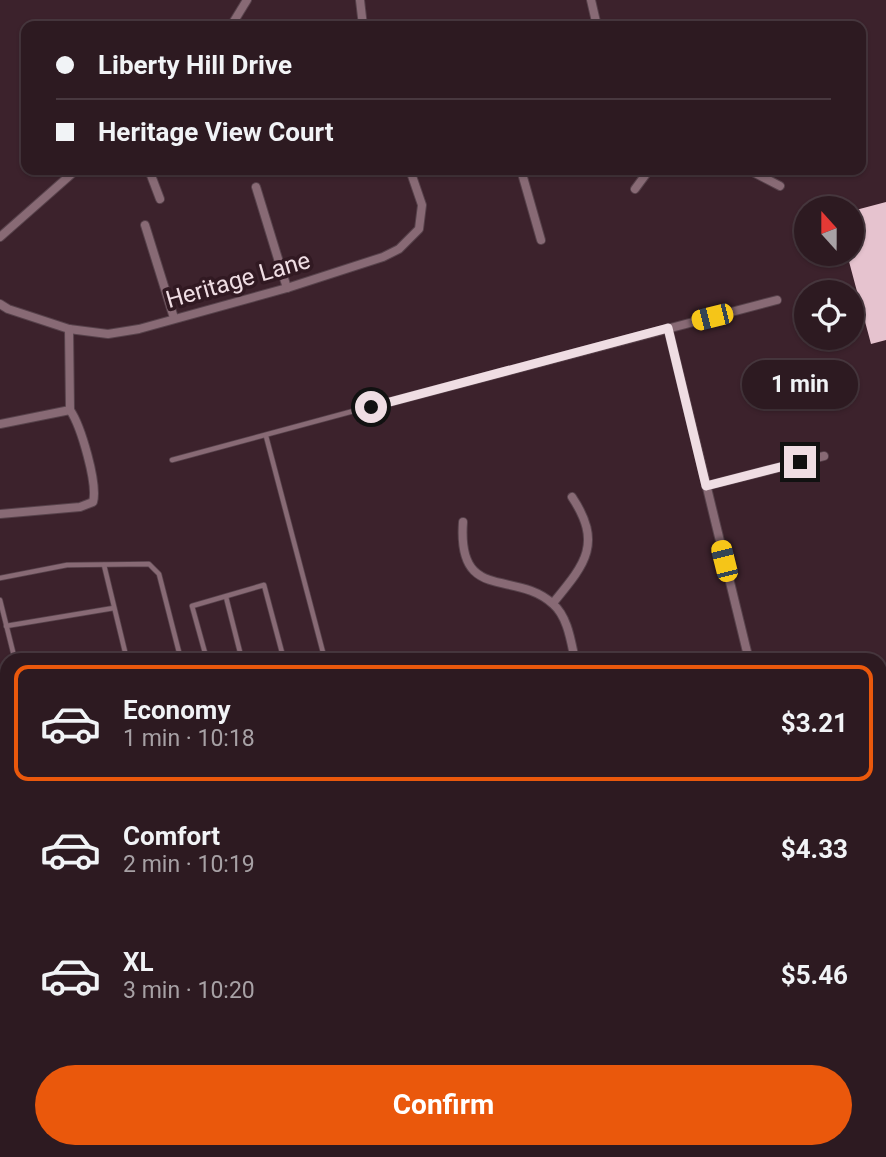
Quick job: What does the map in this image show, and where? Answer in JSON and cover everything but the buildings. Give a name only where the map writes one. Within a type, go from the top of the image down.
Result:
[{"type":"street","points":[[234,21],[247,0]]},
{"type":"street","points":[[360,0],[362,21]]},
{"type":"street","points":[[591,0],[596,21]]},
{"type":"street","points":[[0,237],[70,175]]},
{"type":"street","points":[[151,175],[160,199]]},
{"type":"street","name":"Heritage Lane","points":[[0,303],[8,309],[69,329],[108,334],[138,329],[287,288],[383,257],[405,244],[419,229],[422,205],[412,175]]},
{"type":"street","points":[[522,175],[541,240]]},
{"type":"street","points":[[635,189],[645,175]]},
{"type":"street","points":[[759,175],[780,186]]},
{"type":"street","points":[[257,187],[287,288]]},
{"type":"street","points":[[145,225],[174,318]]},
{"type":"street","points":[[371,407],[778,300]]},
{"type":"street","points":[[668,328],[747,653]]},
{"type":"street","points":[[0,514],[80,507],[93,502],[94,487],[77,421],[70,410],[69,329]]},
{"type":"street","points":[[0,424],[70,410]]},
{"type":"street","points":[[706,486],[824,456]]},
{"type":"street","points":[[553,603],[586,559],[590,543],[588,525],[572,497]]},
{"type":"street","points":[[463,523],[467,562],[489,582],[527,590],[553,603],[566,625],[573,653]]},
{"type":"lane","points":[[172,460],[361,410]]},
{"type":"lane","points":[[266,436],[323,653]]},
{"type":"lane","points":[[0,578],[67,565],[139,563],[155,568],[159,574],[179,653]]},
{"type":"lane","points":[[104,565],[125,653]]},
{"type":"lane","points":[[204,653],[192,606],[264,585],[282,653]]},
{"type":"lane","points":[[226,597],[240,653]]},
{"type":"lane","points":[[0,600],[13,653]]},
{"type":"lane","points":[[6,626],[114,608]]},
{"type":"route","points":[[371,407],[668,328],[706,486],[800,462]]}]
